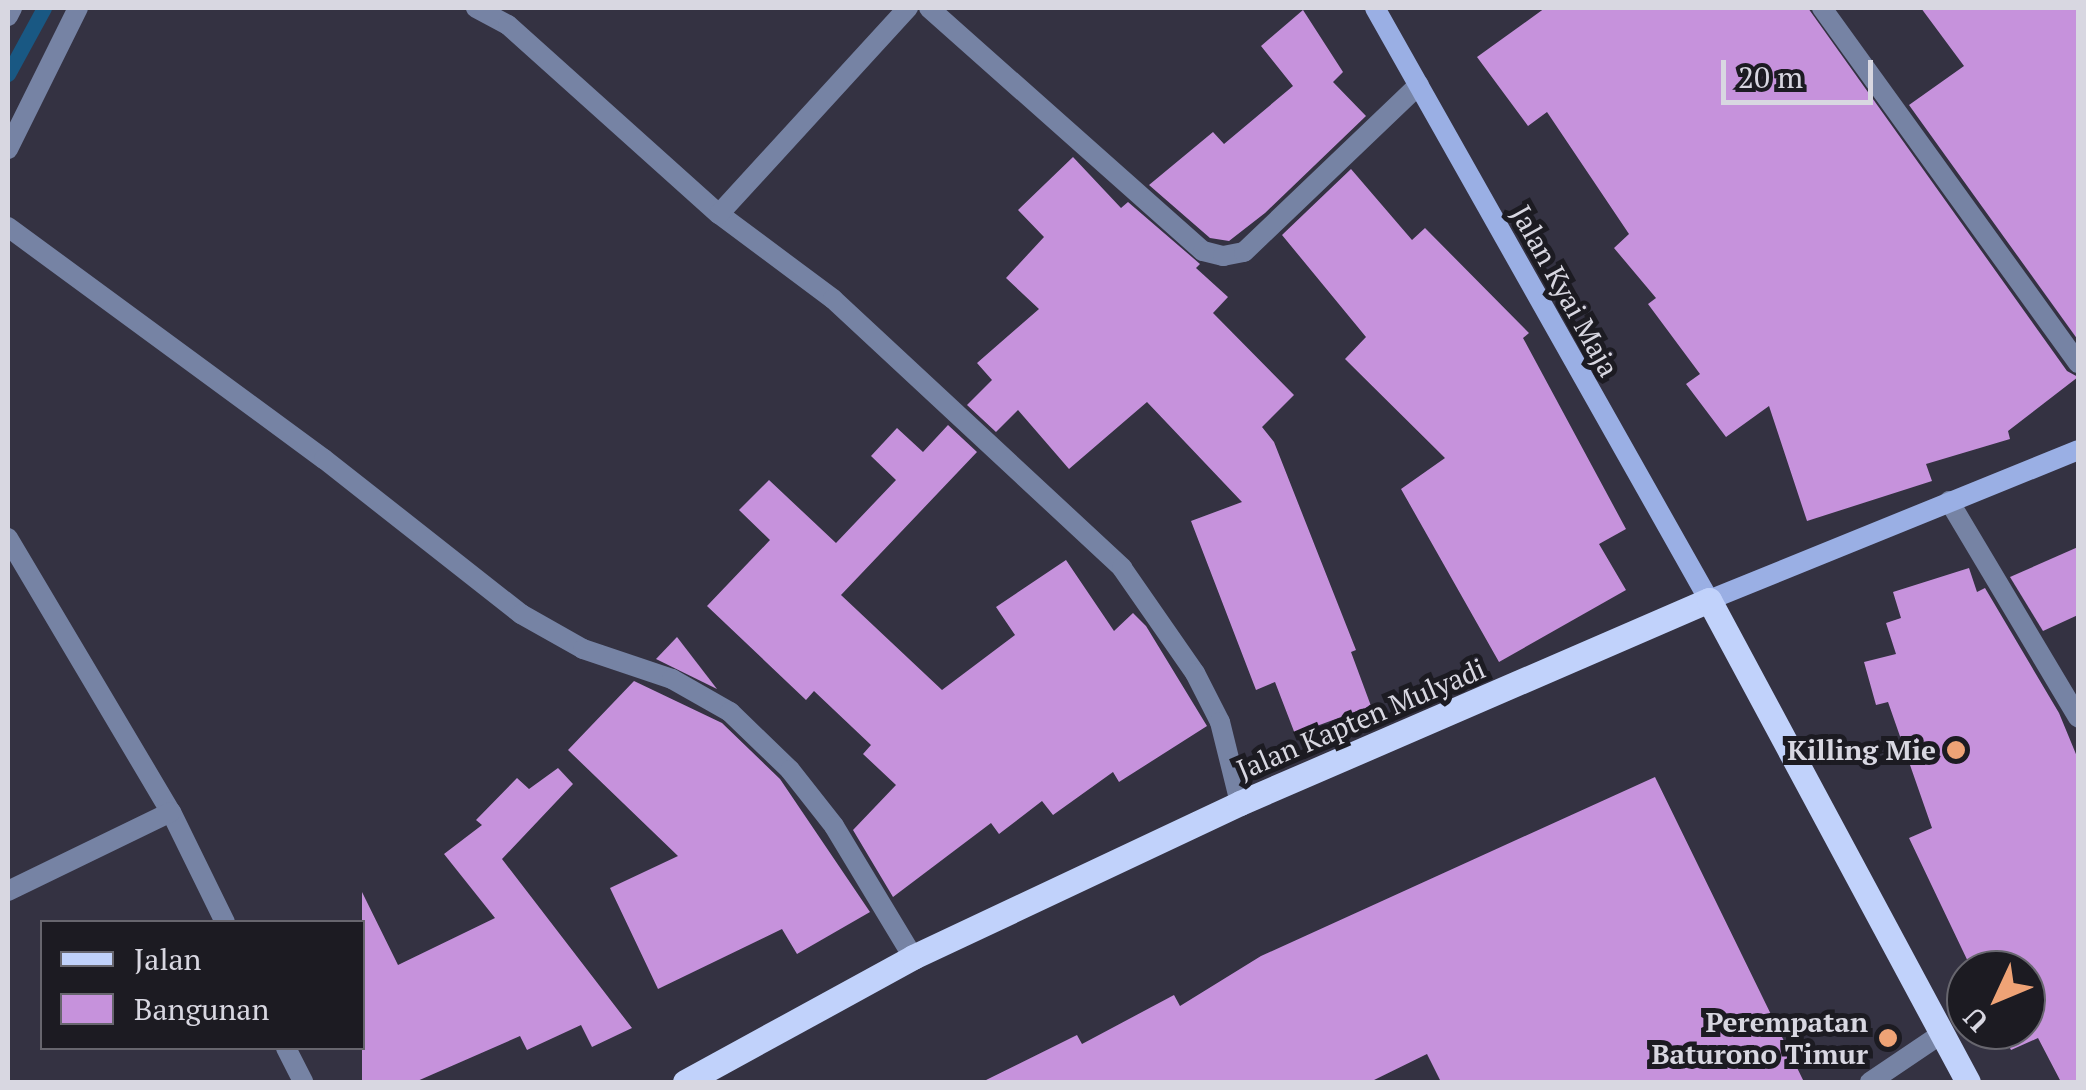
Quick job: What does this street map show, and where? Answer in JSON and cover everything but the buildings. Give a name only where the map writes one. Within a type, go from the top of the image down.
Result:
[{"type":"main road","name":"Jalan Kyai Maja","points":[[1375,8],[1709,600]]},
{"type":"main road","name":"Jalan Kapten Mulyadi","points":[[686,1082],[913,957],[1240,802],[1709,600],[2078,450]]},
{"type":"main road","points":[[1709,600],[1968,1082]]},
{"type":"street","points":[[8,16],[12,8]]},
{"type":"street","points":[[8,148],[78,8]]},
{"type":"street","points":[[476,8],[508,26],[720,214],[834,299],[1122,568],[1194,672],[1220,722],[1240,802]]},
{"type":"street","points":[[720,214],[908,8]]},
{"type":"street","points":[[930,8],[1203,252],[1223,256],[1244,252],[1420,86]]},
{"type":"street","points":[[1822,8],[2078,363]]},
{"type":"street","points":[[8,227],[324,459],[521,614],[583,649],[672,679],[730,712],[790,770],[834,826],[913,957]]},
{"type":"street","points":[[1949,501],[2078,717]]},
{"type":"street","points":[[8,538],[171,812],[224,920]]},
{"type":"street","points":[[8,891],[171,812]]},
{"type":"street","points":[[1870,1082],[1944,1032]]},
{"type":"street","points":[[287,1050],[303,1082]]},
{"type":"waterway","points":[[8,74],[44,8]]},
{"type":"place","name":"Killing Mie","points":[[1956,750]]},
{"type":"place","name":"Perempatan Baturono Timur","points":[[1888,1038]]}]
